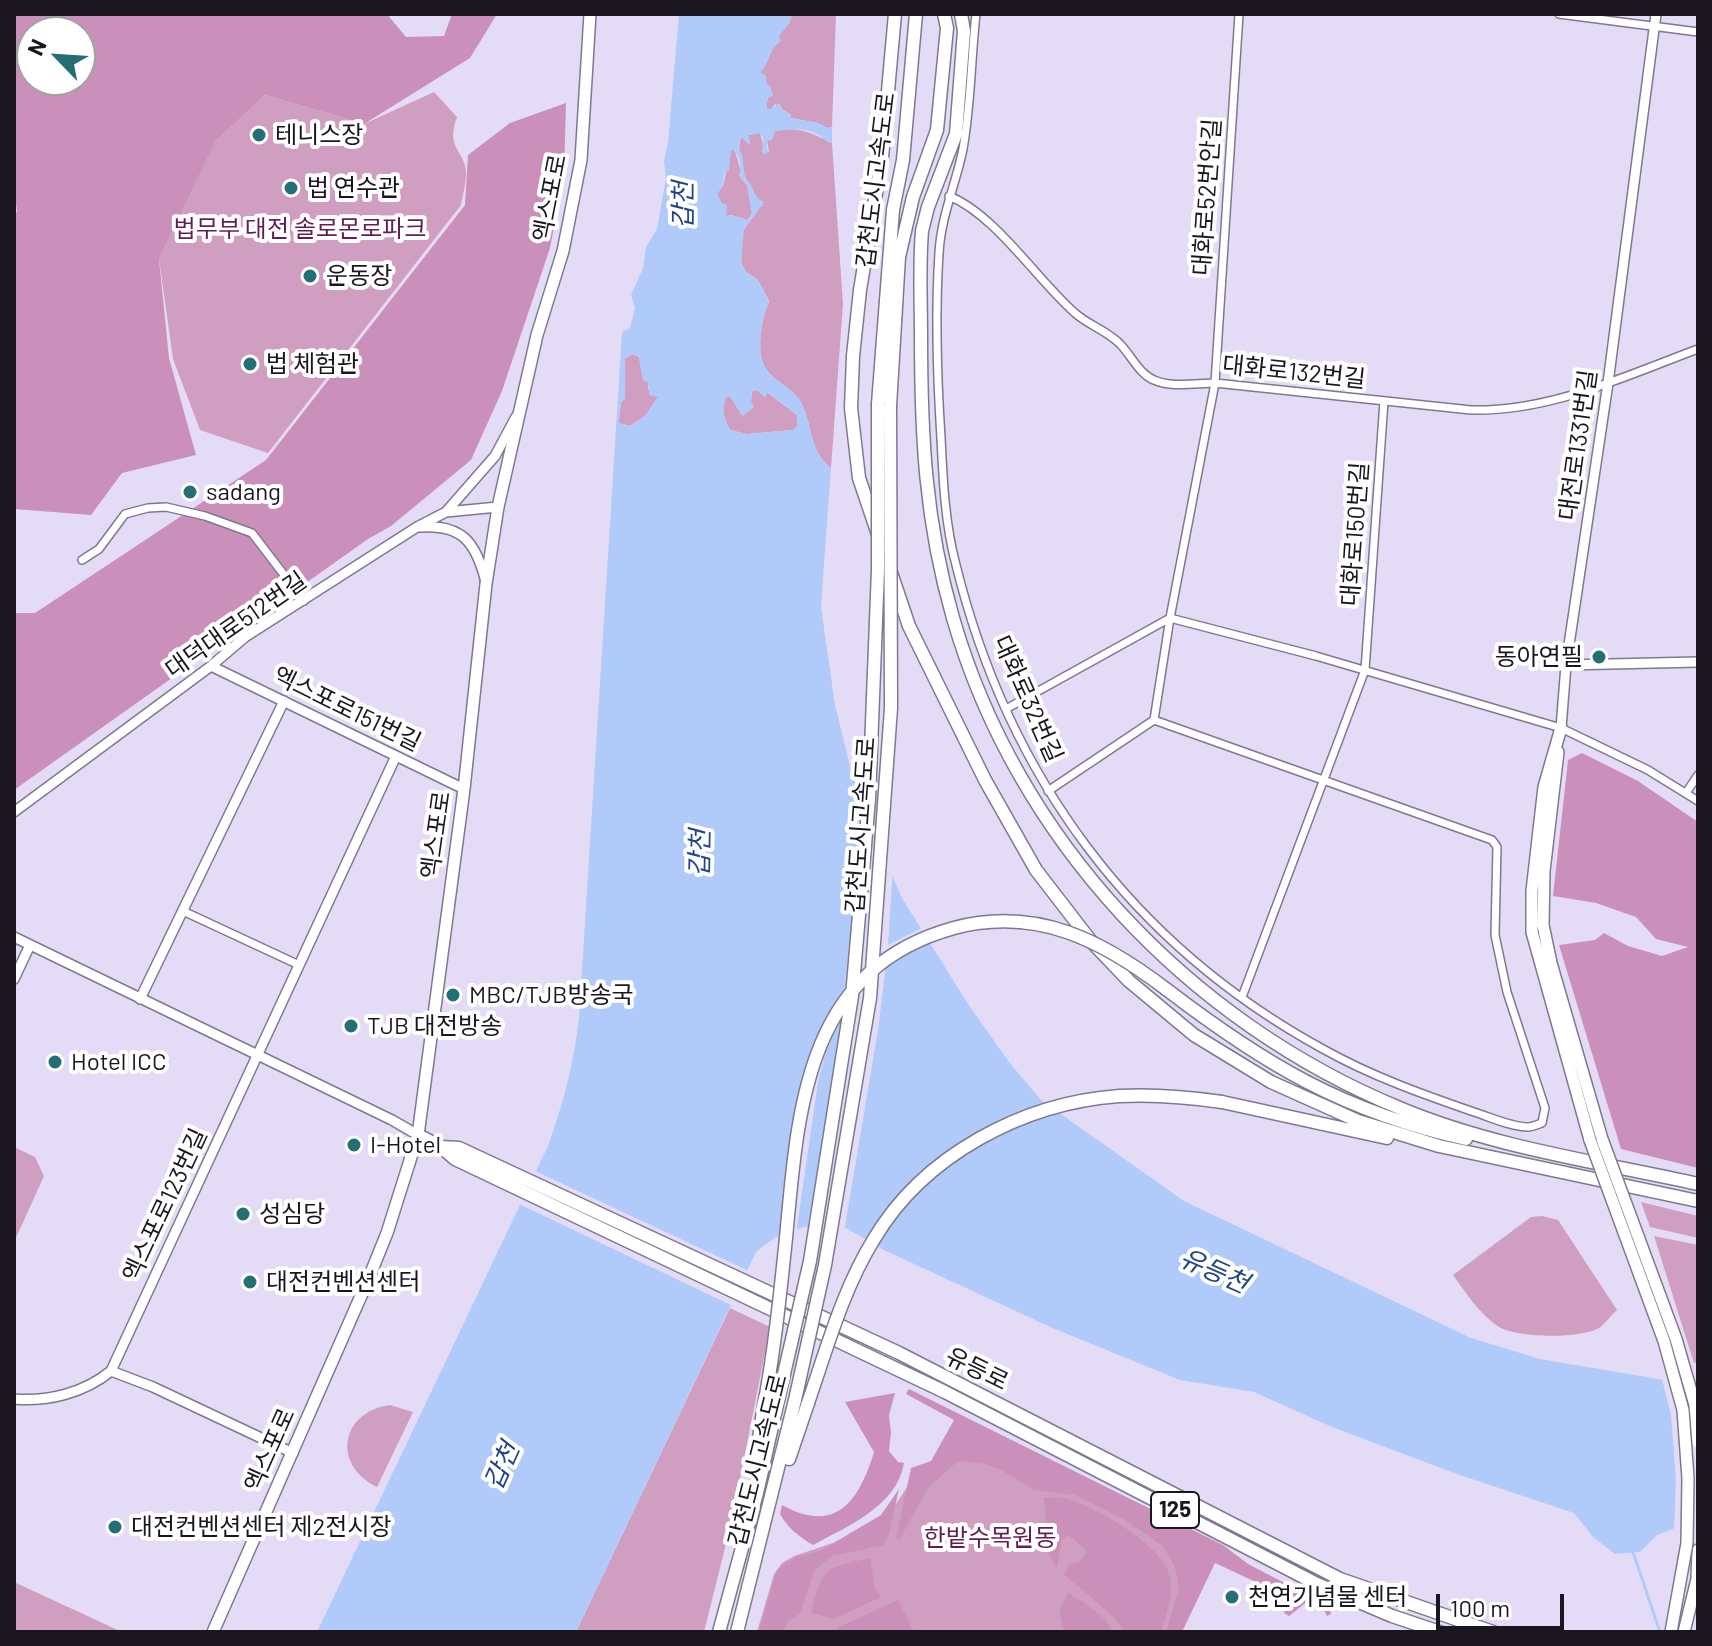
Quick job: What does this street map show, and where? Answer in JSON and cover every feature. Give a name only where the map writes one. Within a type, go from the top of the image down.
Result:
[{"type":"main road","name":"엑스포로","points":[[213,1632],[387,1233],[418,1135],[464,789],[486,584],[517,414],[563,251],[581,160],[590,14]]},
{"type":"main road","points":[[895,14],[882,157],[856,329],[851,408],[859,478],[909,626],[1012,830],[1064,909],[1112,964],[1184,1027],[1271,1082],[1358,1121],[1439,1146],[1698,1201]]},
{"type":"main road","name":"갑천도시고속도로","points":[[719,1632],[757,1493],[810,1261],[852,996],[869,799],[893,210],[903,160],[916,14]]},
{"type":"main road","name":"갑천도시고속도로","points":[[737,1632],[802,1402],[870,998],[891,708],[884,405],[899,257],[913,197],[937,130],[947,28],[944,14]]},
{"type":"main road","points":[[961,14],[964,31],[956,134],[922,231],[923,461],[931,520],[953,619],[979,690],[1002,740],[1061,840],[1109,902],[1162,957],[1215,1003],[1283,1049],[1365,1094],[1424,1118],[1520,1147],[1698,1184]]},
{"type":"main road","points":[[1561,728],[1544,871],[1543,925],[1596,1140],[1664,1341],[1683,1410],[1688,1478],[1687,1543],[1676,1607],[1668,1632]]},
{"type":"main road","points":[[746,1526],[776,1342],[792,1171],[805,1087],[821,1040],[834,1016],[855,989],[880,965],[918,942],[965,926],[1015,921],[1056,928],[1116,953],[1261,1058],[1346,1102],[1383,1117],[1446,1135],[1491,1145],[1520,1147]]},
{"type":"main road","points":[[802,1402],[848,1290],[874,1237],[916,1185],[961,1151],[1011,1123],[1074,1102],[1150,1096],[1222,1102],[1415,1144],[1439,1146]]},
{"type":"main road","name":"유등로","points":[[418,1135],[441,1147],[455,1159],[893,1367],[1317,1584],[1392,1616],[1440,1632]]},
{"type":"main road","points":[[1596,1140],[1676,1339],[1695,1405],[1698,1442]]},
{"type":"main road","name":"유등로","points":[[441,1147],[459,1148],[899,1353],[1340,1579],[1493,1632]]},
{"type":"main road","points":[[1687,1632],[1697,1579],[1698,1550]]},
{"type":"street","name":"대화로32번길","points":[[976,14],[965,134],[939,252],[937,335],[943,486],[955,562],[970,616],[1006,709],[1048,791],[1084,846],[1130,902],[1216,980],[1296,1035],[1406,1089],[1509,1123],[1530,1127],[1542,1123],[1545,1108],[1507,992],[1495,935],[1497,847],[1492,840],[1323,782]]},
{"type":"street","name":"대화로52번안길","points":[[1154,720],[1170,618],[1215,383],[1239,14]]},
{"type":"street","points":[[1559,14],[1698,32]]},
{"type":"street","name":"대전로1331번길","points":[[1561,728],[1566,665],[1608,383],[1656,14]]},
{"type":"street","name":"대화로132번길","points":[[949,196],[959,200],[989,224],[1076,315],[1118,342],[1137,366],[1154,380],[1179,384],[1215,383],[1502,411],[1528,407],[1608,383],[1698,349]]},
{"type":"street","name":"대화로150번길","points":[[1242,997],[1365,670],[1384,401]]},
{"type":"street","points":[[446,512],[495,456],[517,414]]},
{"type":"street","points":[[82,560],[99,549],[125,514],[166,507],[205,516],[252,533],[304,601]]},
{"type":"street","name":"대덕대로512번길","points":[[14,812],[211,666],[245,637],[417,527],[446,512],[498,507]]},
{"type":"street","points":[[417,527],[446,527],[460,533],[480,560],[486,584]]},
{"type":"street","points":[[1006,709],[1170,618],[1365,670],[1561,728],[1648,770],[1698,801]]},
{"type":"street","points":[[1566,665],[1698,662]]},
{"type":"street","name":"엑스포로151번길","points":[[211,666],[464,789]]},
{"type":"street","points":[[140,999],[284,701]]},
{"type":"street","points":[[1048,791],[1154,720],[1323,782]]},
{"type":"street","name":"엑스포로123번길","points":[[111,1371],[396,756]]},
{"type":"street","points":[[1686,793],[1698,775]]},
{"type":"street","points":[[183,911],[299,965]]},
{"type":"street","points":[[14,937],[418,1135]]},
{"type":"street","points":[[14,979],[30,945]]},
{"type":"street","points":[[14,1399],[51,1399],[101,1380],[111,1371],[153,1387],[293,1453]]},
{"type":"green space","points":[[792,14],[836,14],[832,127],[791,118],[775,104],[771,110],[766,109],[768,97],[773,95],[760,72],[780,41],[778,36],[790,22]]},
{"type":"green space","name":"법무부 대전 솔로몬로파크","points":[[434,92],[457,117],[454,143],[466,172],[461,205],[268,453],[200,430],[173,359],[159,259],[216,141],[265,95],[364,124]]},
{"type":"green space","points":[[775,131],[804,131],[832,143],[843,304],[831,468],[817,452],[803,406],[763,363],[760,336],[769,301],[758,280],[746,272],[741,262],[743,230],[763,205],[752,190],[741,165],[741,137],[748,142],[749,135],[760,133],[765,153],[769,151],[767,141]]},
{"type":"green space","points":[[731,149],[735,151],[741,171],[739,176],[747,185],[752,213],[748,220],[726,216],[717,193],[723,186]]},
{"type":"green space","points":[[632,354],[639,357],[643,380],[648,382],[648,389],[658,397],[645,416],[630,426],[618,423],[621,402],[625,398],[624,359]]},
{"type":"green space","points":[[752,391],[767,392],[797,415],[794,430],[747,434],[730,430],[724,414],[725,398],[730,396],[742,415],[751,401]]},
{"type":"green space","points":[[14,1147],[35,1157],[44,1176],[15,1240]]},
{"type":"green space","points":[[1641,1202],[1698,1216],[1698,1238],[1650,1227]]},
{"type":"green space","points":[[1531,1217],[1558,1220],[1617,1310],[1599,1328],[1564,1335],[1508,1331],[1486,1316],[1453,1275]]},
{"type":"green space","points":[[1654,1236],[1698,1245],[1698,1362],[1694,1363]]},
{"type":"green space","points":[[730,1308],[770,1327],[731,1524],[704,1632],[576,1632]]},
{"type":"green space","points":[[390,1405],[413,1412],[377,1487],[353,1466],[348,1453],[348,1440],[352,1428],[361,1418]]},
{"type":"green space","name":"한밭수목원동","points":[[959,1419],[1219,1547],[1180,1632],[757,1632],[774,1574],[782,1563],[794,1556],[866,1532],[886,1519],[919,1469],[934,1462]]},
{"type":"green space","points":[[14,1582],[122,1632],[14,1632]]},
{"type":"shaded area","points":[[14,14],[387,14],[406,37],[444,36],[452,14],[497,14],[470,58],[364,124],[265,95],[216,141],[159,259],[169,358],[196,455],[122,473],[91,515],[14,509],[14,218],[17,211],[14,192]]},
{"type":"shaded area","points":[[566,103],[564,175],[550,248],[502,391],[471,460],[391,526],[368,539],[14,790],[14,613],[35,613],[266,460],[465,205],[468,155],[510,123]]},
{"type":"shaded area","points":[[1582,753],[1638,781],[1698,822],[1698,1168],[1621,1149],[1559,945],[1595,940],[1604,933],[1628,946],[1662,956],[1688,947],[1656,939],[1636,917],[1596,903],[1553,896],[1568,760]]},
{"type":"shaded area","points":[[909,1389],[1223,1545],[1248,1564],[1329,1606],[1331,1614],[1327,1616],[1322,1606],[1308,1601],[1289,1616],[1284,1613],[1290,1598],[1215,1563],[1182,1632],[1166,1632],[1179,1588],[1175,1567],[1163,1546],[1123,1519],[1075,1495],[1034,1490],[985,1464],[958,1461],[928,1488],[899,1540],[896,1538],[911,1468],[931,1461],[954,1420],[906,1394]]},
{"type":"shaded area","points":[[895,1393],[889,1415],[889,1451],[898,1462],[904,1463],[900,1478],[892,1491],[869,1513],[813,1545],[786,1523],[780,1514],[782,1505],[817,1516],[843,1508],[861,1485],[874,1452],[845,1402]]},
{"type":"shaded area","points":[[899,1489],[889,1534],[883,1545],[832,1556],[814,1571],[800,1614],[789,1620],[783,1632],[759,1632],[775,1576],[781,1566],[797,1557],[820,1551],[881,1515]]},
{"type":"shaded area","points":[[1043,1498],[1062,1498],[1090,1508],[1125,1528],[1155,1552],[1165,1565],[1171,1584],[1161,1632],[1125,1632],[1116,1619],[1064,1574],[1069,1564],[1079,1562],[1087,1551],[1069,1535],[1062,1540],[1057,1568],[1042,1542],[1046,1515]]},
{"type":"shaded area","points":[[870,1558],[875,1588],[881,1597],[834,1619],[811,1613],[819,1586],[828,1572]]},
{"type":"shaded area","points":[[1068,1593],[1099,1614],[1113,1632],[1065,1632],[1059,1611]]},
{"type":"shaded area","points":[[898,1600],[914,1632],[834,1632],[839,1627]]},
{"type":"water","points":[[679,14],[792,14],[779,36],[781,41],[760,72],[766,76],[766,83],[773,95],[768,97],[766,108],[771,109],[779,103],[791,118],[832,127],[832,143],[810,131],[775,131],[772,140],[767,141],[770,152],[765,156],[760,133],[749,135],[750,145],[741,137],[738,148],[742,154],[745,179],[757,198],[764,202],[744,230],[741,263],[746,272],[758,280],[769,302],[761,336],[763,363],[803,406],[817,452],[831,468],[821,607],[835,705],[851,770],[873,832],[902,898],[968,1004],[1009,1062],[1041,1100],[1184,1201],[1471,1338],[1540,1359],[1676,1382],[1698,1380],[1698,1519],[1657,1535],[1640,1552],[1615,1554],[1593,1537],[1574,1513],[1454,1473],[1332,1427],[1254,1392],[1180,1380],[1050,1327],[884,1250],[846,1228],[803,1227],[774,1238],[756,1252],[576,1632],[317,1632],[548,1146],[567,1083],[579,1018],[622,332],[630,328],[635,308],[631,295],[643,268],[646,247],[657,229],[666,178],[664,161]],"holes":[[[731,150],[735,150],[741,166],[739,176],[747,185],[752,213],[748,220],[726,216],[727,205],[717,194],[723,186],[724,174],[729,170]],[[632,354],[639,357],[649,395],[658,397],[645,416],[631,426],[619,423],[621,402],[625,398],[625,359]],[[757,390],[765,398],[768,392],[797,415],[797,426],[793,430],[747,434],[730,430],[724,414],[726,398],[730,396],[743,416],[754,407],[752,391]]]},
{"type":"pier","points":[[860,782],[893,868],[888,945],[924,927],[931,940],[917,945],[886,965],[844,1232],[807,1231],[841,1018],[826,1052],[818,1082],[796,1234],[783,1239],[805,1085],[844,994]]},
{"type":"pier","points":[[533,1170],[751,1272],[735,1307],[517,1203]]},
{"type":"pier","points":[[1661,1375],[1692,1377],[1698,1402],[1698,1523],[1674,1532],[1676,1480],[1671,1415]]},
{"type":"waterway","points":[[1633,1552],[1660,1632]]},
{"type":"place","name":"테니스장","points":[[259,135]]},
{"type":"place","name":"법 연수관","points":[[291,188]]},
{"type":"place","name":"운동장","points":[[310,276]]},
{"type":"place","name":"법 체험관","points":[[250,364]]},
{"type":"place","name":"sadang","points":[[190,492]]},
{"type":"place","name":"동아연필","points":[[1599,657]]},
{"type":"place","name":"MBC/TJB방송국","points":[[453,995]]},
{"type":"place","name":"TJB 대전방송","points":[[351,1026]]},
{"type":"place","name":"Hotel ICC","points":[[55,1062]]},
{"type":"place","name":"I-Hotel","points":[[354,1145]]},
{"type":"place","name":"성심당","points":[[243,1214]]},
{"type":"place","name":"대전컨벤션센터","points":[[250,1282]]},
{"type":"place","name":"대전컨벤션센터 제2전시장","points":[[115,1527]]},
{"type":"place","name":"천연기념물 센터","points":[[1232,1597]]},
{"type":"water label","name":"갑천","points":[[683,205]]},
{"type":"water label","name":"갑천","points":[[700,853]]},
{"type":"water label","name":"유등천","points":[[1214,1271]]},
{"type":"water label","name":"갑천","points":[[502,1466]]}]
